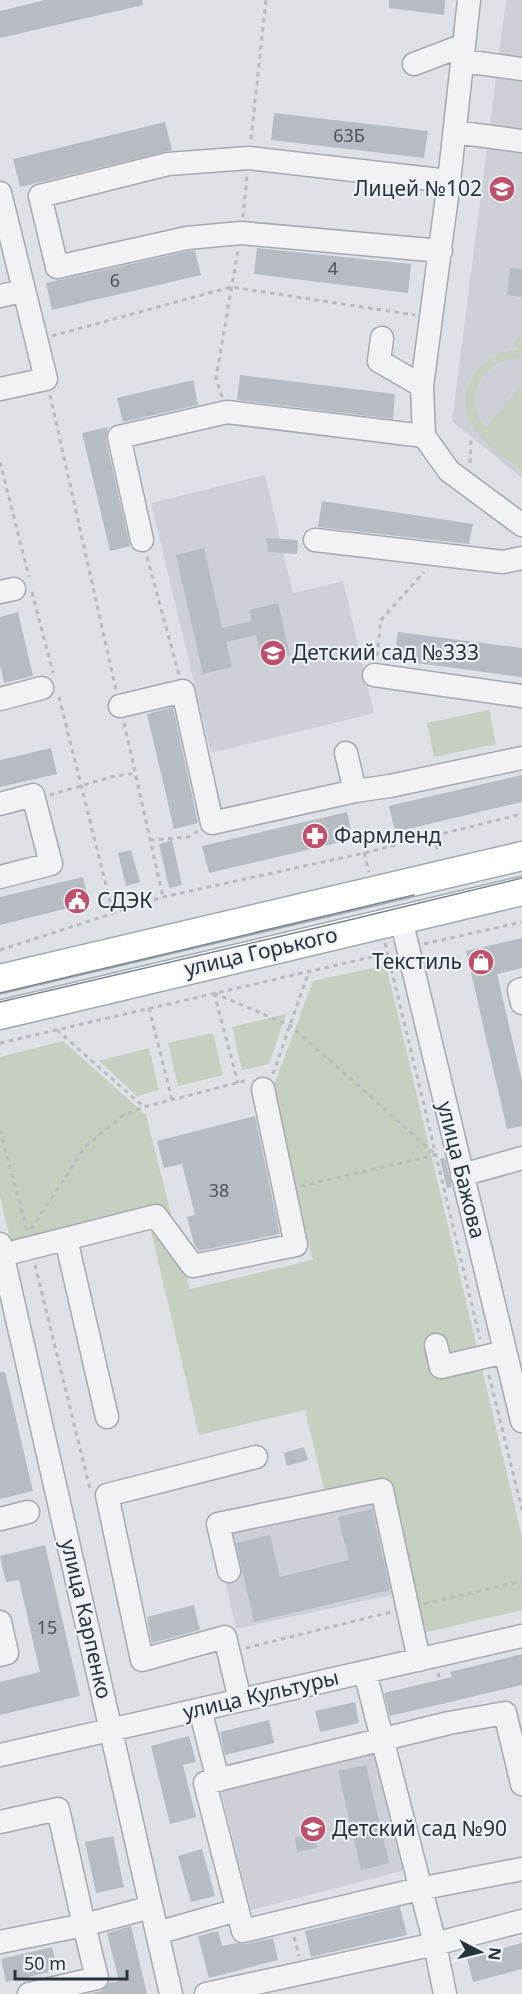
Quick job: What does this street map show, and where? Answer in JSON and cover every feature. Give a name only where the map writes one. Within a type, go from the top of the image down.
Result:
[{"type":"main road","name":"улица Горького","points":[[0,979],[522,856]]},
{"type":"main road","points":[[394,886],[401,919]]},
{"type":"main road","name":"улица Горького","points":[[0,1015],[522,891]]},
{"type":"street","points":[[469,0],[441,251],[422,386],[424,436],[449,471],[522,525]]},
{"type":"street","points":[[414,64],[464,53],[522,69]]},
{"type":"street","points":[[455,132],[522,141]]},
{"type":"street","points":[[441,251],[242,232],[187,238],[57,267],[40,196],[168,164],[249,158],[449,180]]},
{"type":"street","points":[[0,193],[46,379],[0,389]]},
{"type":"street","points":[[9,231],[46,223]]},
{"type":"street","points":[[0,296],[23,291]]},
{"type":"street","points":[[382,338],[379,361],[422,386]]},
{"type":"street","points":[[142,540],[119,437],[228,412],[424,436]]},
{"type":"street","points":[[315,540],[502,562],[522,558]]},
{"type":"street","points":[[374,675],[522,696]]},
{"type":"street","points":[[0,699],[42,688]]},
{"type":"street","points":[[120,706],[183,691],[212,823],[522,758]]},
{"type":"street","points":[[346,753],[356,791]]},
{"type":"street","points":[[0,804],[33,795],[51,864],[0,877]]},
{"type":"street","name":"улица Бажова","points":[[401,919],[398,951],[462,1175],[495,1354],[522,1421]]},
{"type":"street","points":[[522,989],[519,990],[522,1003]]},
{"type":"street","points":[[1,1250],[66,1239],[156,1216],[193,1266],[296,1245],[261,1081]]},
{"type":"street","points":[[462,1175],[522,1158]]},
{"type":"street","points":[[66,1239],[107,1417]]},
{"type":"street","name":"улица Карпенко","points":[[1,1250],[171,1994]]},
{"type":"street","points":[[436,1345],[441,1367],[495,1354]]},
{"type":"street","points":[[240,1700],[225,1637],[142,1660],[106,1495],[256,1457]]},
{"type":"street","points":[[229,1571],[218,1524],[382,1490],[426,1658]]},
{"type":"street","points":[[0,1519],[27,1512]]},
{"type":"street","points":[[0,1623],[7,1653],[0,1655]]},
{"type":"street","name":"улица Культуры","points":[[0,1755],[522,1636]]},
{"type":"street","points":[[365,1672],[435,1944],[445,1994]]},
{"type":"street","points":[[200,1709],[218,1780]]},
{"type":"street","points":[[521,1777],[505,1713],[449,1723],[205,1783],[243,1931],[419,1889],[522,1869]]},
{"type":"street","points":[[0,1822],[58,1809],[97,1978],[29,1994]]},
{"type":"street","points":[[0,1942],[84,1925],[151,1907]]},
{"type":"street","points":[[157,1932],[237,1910]]},
{"type":"street","points":[[206,1994],[270,1988],[303,1973],[522,1922]]},
{"type":"path","points":[[228,412],[216,378],[242,232],[266,0]]},
{"type":"path","points":[[36,340],[231,287],[432,317]]},
{"type":"path","points":[[46,379],[163,897]]},
{"type":"path","points":[[469,486],[471,437]]},
{"type":"path","points":[[142,540],[183,691]]},
{"type":"path","points":[[374,675],[381,620],[439,555]]},
{"type":"path","points":[[34,799],[111,777],[135,773]]},
{"type":"path","points":[[0,950],[163,897],[364,853],[522,814]]},
{"type":"path","points":[[150,840],[188,837],[212,823]]},
{"type":"path","points":[[0,1043],[522,922]]},
{"type":"path","points":[[398,951],[436,1155],[495,1354],[522,1510]]},
{"type":"path","points":[[28,1233],[86,1146],[122,1116],[144,1107],[238,1083],[261,1081],[273,1074],[309,971]]},
{"type":"path","points":[[214,993],[291,1026],[436,1155]]},
{"type":"path","points":[[214,993],[238,1083]]},
{"type":"path","points":[[150,1008],[172,1100]]},
{"type":"path","points":[[57,1030],[144,1107]]},
{"type":"path","points":[[301,1186],[436,1155]]},
{"type":"path","points":[[426,1658],[449,1723]]},
{"type":"path","points":[[290,1921],[303,1973]]},
{"type":"shaded area","name":"Лицей №102","points":[[506,0],[522,0],[522,478],[452,421]]},
{"type":"shaded area","name":"Детский сад №333","points":[[265,475],[293,593],[343,581],[374,713],[211,753],[151,503]]},
{"type":"shaded area","points":[[377,1483],[400,1593],[236,1629],[212,1519]]},
{"type":"shaded area","name":"Детский сад №90","points":[[375,1748],[406,1870],[251,1910],[220,1788]]},
{"type":"green space","points":[[519,336],[522,338],[522,359],[509,359],[487,371],[475,392],[475,404],[478,416],[486,427],[522,385],[522,471],[490,446],[474,428],[466,401],[473,376],[493,357],[520,350],[513,343]]},
{"type":"green space","points":[[489,710],[496,744],[434,757],[427,723]]},
{"type":"green space","points":[[386,965],[522,1537],[522,1610],[419,1634],[383,1479],[325,1493],[305,1410],[199,1435],[147,1214],[12,1246],[0,1197],[0,1057],[63,1041],[146,1115],[190,1289],[313,1260],[271,1093],[313,981]]},
{"type":"green space","points":[[286,1014],[269,1064],[242,1070],[232,1027]]},
{"type":"green space","points":[[213,1033],[223,1075],[178,1086],[168,1043]]},
{"type":"green space","points":[[149,1048],[159,1090],[137,1096],[99,1061]]},
{"type":"building","points":[[45,0],[142,0],[143,5],[0,38],[0,11]]},
{"type":"building","points":[[389,0],[445,0],[444,15],[389,8]]},
{"type":"building","points":[[274,113],[428,131],[424,158],[271,140]]},
{"type":"building","points":[[165,122],[172,150],[20,187],[13,159]]},
{"type":"building","points":[[257,248],[411,264],[408,293],[254,274]]},
{"type":"building","points":[[195,251],[201,275],[52,310],[46,283]]},
{"type":"building","points":[[510,268],[522,269],[522,297],[507,295]]},
{"type":"building","points":[[240,375],[395,394],[393,419],[237,400]]},
{"type":"building","points":[[193,380],[198,405],[123,422],[117,398]]},
{"type":"building","points":[[108,427],[106,440],[130,546],[110,551],[82,433]]},
{"type":"building","points":[[322,501],[473,524],[469,544],[318,527]]},
{"type":"building","points":[[266,538],[298,540],[297,554],[268,552]]},
{"type":"building","points":[[204,548],[222,628],[252,621],[249,610],[278,603],[290,655],[262,662],[256,635],[226,642],[232,667],[203,674],[176,555]]},
{"type":"building","points":[[18,612],[33,676],[4,683],[0,665],[0,617]]},
{"type":"building","points":[[398,632],[522,648],[522,677],[394,660]]},
{"type":"building","points":[[173,707],[198,823],[174,829],[147,714]]},
{"type":"building","points":[[51,748],[57,774],[0,787],[0,760]]},
{"type":"building","points":[[522,775],[522,802],[395,832],[389,806]]},
{"type":"building","points":[[347,812],[353,839],[209,873],[202,846]]},
{"type":"building","points":[[172,840],[182,885],[169,888],[159,844]]},
{"type":"building","points":[[131,850],[140,882],[126,886],[118,853]]},
{"type":"building","points":[[83,877],[89,903],[0,925],[0,897]]},
{"type":"building","points":[[522,938],[522,968],[497,974],[522,1081],[522,1126],[507,1129],[466,951]]},
{"type":"building","points":[[255,1116],[280,1234],[199,1251],[194,1244],[187,1217],[195,1215],[182,1164],[164,1168],[157,1141]]},
{"type":"building","points":[[445,1158],[452,1187],[447,1188],[440,1159]]},
{"type":"building","points":[[0,1372],[5,1372],[33,1491],[0,1499]]},
{"type":"building","points":[[304,1447],[308,1460],[287,1466],[284,1453]]},
{"type":"building","points":[[372,1509],[390,1590],[254,1622],[236,1543],[270,1535],[280,1577],[349,1560],[338,1517]]},
{"type":"building","points":[[45,1545],[80,1696],[0,1715],[0,1682],[40,1672],[19,1580],[6,1582],[0,1556]]},
{"type":"building","points":[[194,1605],[200,1630],[152,1643],[147,1617]]},
{"type":"building","points":[[522,1654],[522,1685],[390,1716],[384,1693],[452,1677],[450,1672]]},
{"type":"building","points":[[355,1702],[359,1723],[320,1732],[315,1711]]},
{"type":"building","points":[[269,1720],[274,1743],[225,1755],[220,1732]]},
{"type":"building","points":[[189,1736],[196,1762],[183,1765],[196,1817],[170,1824],[151,1746]]},
{"type":"building","points":[[366,1765],[389,1863],[361,1870],[338,1771]]},
{"type":"building","points":[[314,1834],[317,1848],[297,1852],[295,1837]]},
{"type":"building","points":[[113,1836],[124,1887],[96,1893],[85,1842]]},
{"type":"building","points":[[202,1849],[215,1896],[191,1902],[178,1856]]},
{"type":"building","points":[[400,1907],[407,1935],[311,1957],[305,1931]]},
{"type":"building","points":[[131,1926],[147,1994],[88,1994],[101,1991],[109,1983],[119,1981],[107,1933]]},
{"type":"building","points":[[218,1931],[222,1946],[273,1938],[278,1960],[209,1978],[198,1936]]},
{"type":"building","points":[[522,1943],[522,1969],[473,1982],[467,1958]]},
{"type":"building","points":[[52,1947],[58,1970],[6,1982],[1,1959]]},
{"type":"tram line","points":[[0,1002],[522,878]]},
{"type":"tram line","points":[[0,993],[414,895]]},
{"type":"place","name":"Лицей №102","points":[[502,189]]},
{"type":"place","name":"Детский сад №333","points":[[273,653]]},
{"type":"place","name":"Фармленд","points":[[315,836]]},
{"type":"place","name":"СДЭК","points":[[77,901]]},
{"type":"place","name":"Текстиль","points":[[481,962]]},
{"type":"place","name":"Детский сад №90","points":[[313,1829]]}]
